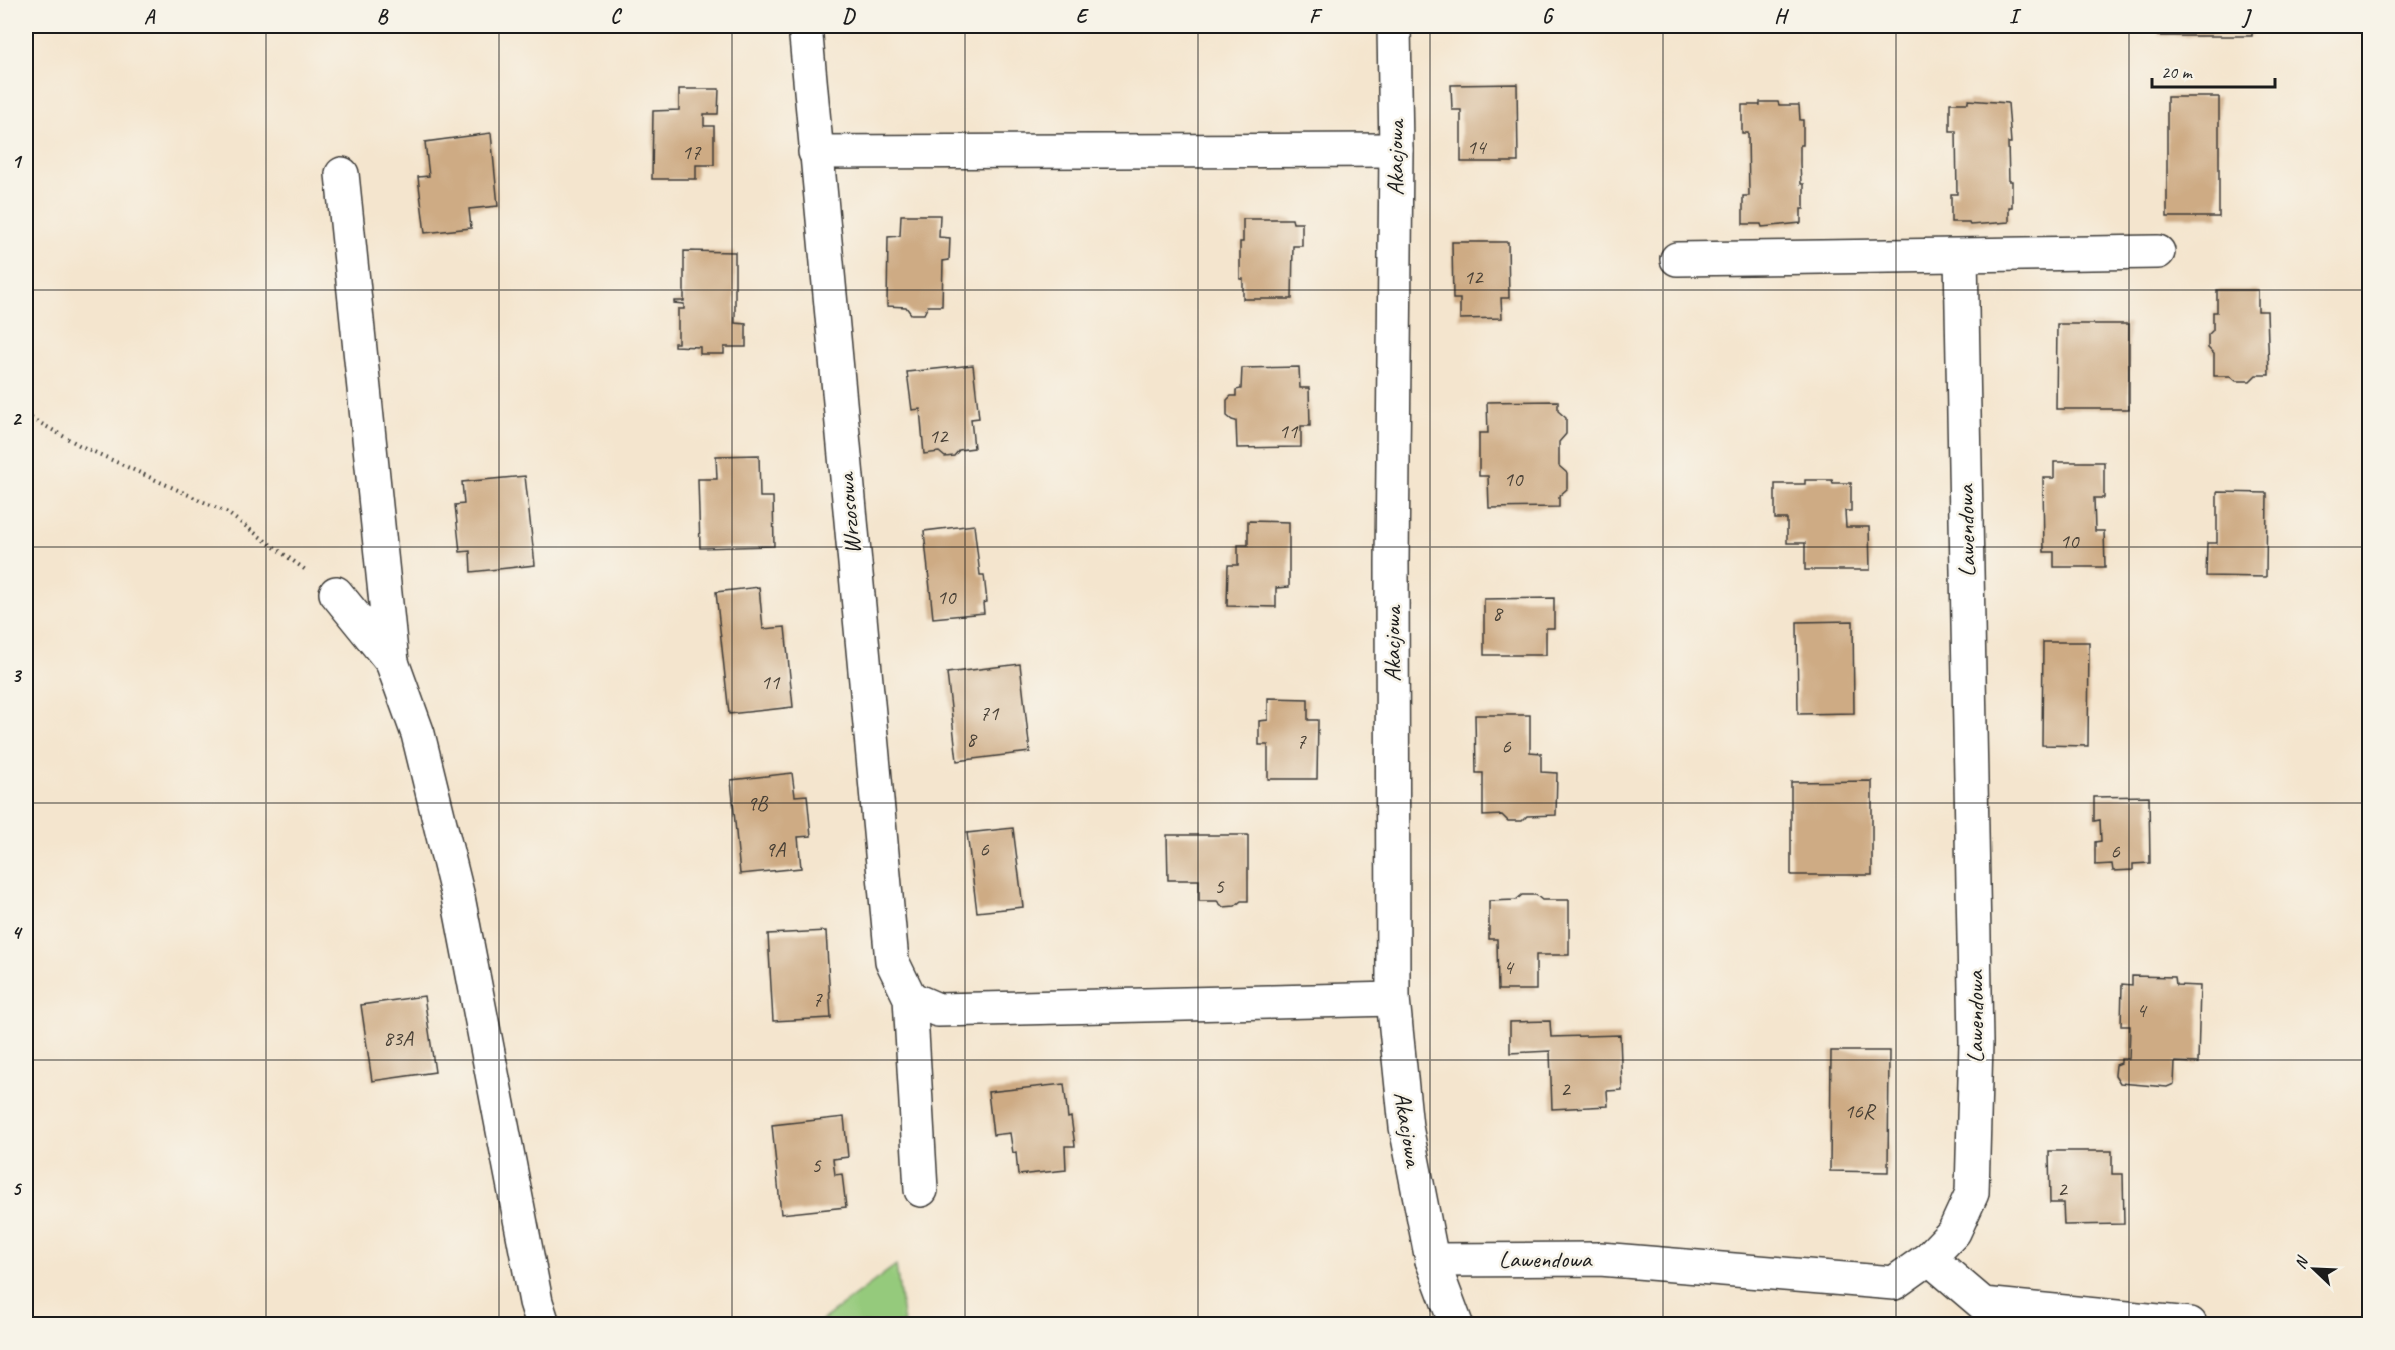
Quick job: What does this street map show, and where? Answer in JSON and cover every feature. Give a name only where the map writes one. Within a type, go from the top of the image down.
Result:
[{"type":"street","name":"Wrzosowa","points":[[805,26],[892,961],[910,998]]},
{"type":"street","name":"Akacjowa","points":[[1394,26],[1396,150],[1392,564],[1393,999],[1406,1126],[1432,1260],[1456,1324]]},
{"type":"street","points":[[815,152],[1396,150]]},
{"type":"street","points":[[342,174],[392,662],[418,734],[458,897],[536,1302],[543,1324]]},
{"type":"street","points":[[1677,259],[2158,252]]},
{"type":"street","name":"Lawendowa","points":[[1432,1260],[1600,1259],[1894,1283],[1929,1258],[1954,1232],[1972,1193],[1976,1042],[1961,255]]},
{"type":"street","points":[[336,593],[392,662]]},
{"type":"street","points":[[921,1190],[910,998],[938,1010],[1393,999]]},
{"type":"street","points":[[1929,1258],[1983,1304],[2190,1324]]},
{"type":"path","points":[[26,416],[79,445],[226,512],[336,593]]},
{"type":"green space","points":[[896,1265],[904,1324],[817,1324]]},
{"type":"building","points":[[2158,26],[2252,26],[2252,36],[2158,36]]},
{"type":"building","points":[[1517,84],[1518,162],[1461,162],[1461,110],[1452,110],[1451,85]]},
{"type":"building","points":[[679,89],[719,89],[718,114],[704,114],[704,126],[714,126],[714,165],[696,165],[696,179],[652,179],[653,111],[679,110]]},
{"type":"building","points":[[2167,97],[2219,97],[2219,217],[2167,217]]},
{"type":"building","points":[[1968,100],[2008,103],[2011,143],[2008,143],[2009,181],[2012,181],[2012,207],[2009,207],[2009,222],[1970,225],[1969,222],[1951,222],[1951,194],[1957,194],[1956,131],[1950,131],[1950,103],[1968,103]]},
{"type":"building","points":[[1760,102],[1799,105],[1800,120],[1803,120],[1800,164],[1801,184],[1804,184],[1804,209],[1801,209],[1801,223],[1762,227],[1761,224],[1743,224],[1743,196],[1749,196],[1748,133],[1742,133],[1742,105],[1760,105]]},
{"type":"building","points":[[491,133],[498,206],[469,209],[471,228],[425,233],[418,177],[429,176],[425,142]]},
{"type":"building","points":[[901,215],[940,215],[939,237],[950,238],[949,260],[943,261],[942,306],[928,306],[924,314],[911,314],[906,307],[887,306],[888,237],[900,236]]},
{"type":"building","points":[[1243,219],[1292,219],[1293,223],[1302,223],[1302,246],[1293,246],[1292,299],[1243,299],[1243,279],[1240,279],[1240,242],[1243,242]]},
{"type":"building","points":[[1452,242],[1508,242],[1509,298],[1501,298],[1502,318],[1460,319],[1460,299],[1453,299]]},
{"type":"building","points":[[684,251],[735,252],[735,323],[746,324],[746,347],[724,347],[724,354],[700,354],[700,347],[674,346],[674,343],[678,343],[678,309],[684,309],[684,304],[674,303],[674,301],[684,301]]},
{"type":"building","points":[[2217,290],[2258,290],[2258,311],[2267,311],[2269,375],[2256,375],[2250,381],[2236,381],[2230,376],[2214,376],[2214,354],[2208,348],[2208,335],[2213,330],[2213,312],[2217,312]]},
{"type":"building","points":[[2057,324],[2129,324],[2129,409],[2056,409]]},
{"type":"building","points":[[973,365],[979,418],[971,419],[974,448],[959,450],[954,456],[945,457],[939,452],[924,454],[920,409],[912,410],[907,372]]},
{"type":"building","points":[[1299,367],[1300,388],[1309,388],[1310,426],[1301,426],[1301,447],[1237,448],[1236,421],[1227,416],[1227,400],[1231,396],[1236,396],[1236,390],[1241,389],[1242,368]]},
{"type":"building","points":[[1558,401],[1558,411],[1566,418],[1566,434],[1559,442],[1559,466],[1567,473],[1567,489],[1559,496],[1559,507],[1489,508],[1488,476],[1479,476],[1479,433],[1488,433],[1487,402]]},
{"type":"building","points":[[759,455],[760,497],[773,497],[774,546],[700,548],[698,479],[717,479],[716,456]]},
{"type":"building","points":[[2054,462],[2104,462],[2104,498],[2094,498],[2095,531],[2104,531],[2105,567],[2054,567],[2054,552],[2044,552],[2043,478],[2054,478]]},
{"type":"building","points":[[525,476],[535,565],[471,572],[470,551],[460,552],[455,505],[464,504],[462,482]]},
{"type":"building","points":[[1805,480],[1851,483],[1851,511],[1845,511],[1846,527],[1869,527],[1870,570],[1805,570],[1805,543],[1787,543],[1787,519],[1775,519],[1775,484],[1805,484]]},
{"type":"building","points":[[2217,492],[2267,493],[2266,577],[2206,576],[2207,543],[2217,543]]},
{"type":"building","points":[[1248,521],[1289,522],[1289,587],[1276,588],[1276,607],[1227,606],[1228,565],[1238,565],[1238,545],[1248,545]]},
{"type":"building","points":[[974,525],[980,575],[984,575],[987,602],[983,603],[984,613],[933,618],[924,531]]},
{"type":"building","points":[[759,587],[763,629],[785,627],[793,707],[729,714],[716,592]]},
{"type":"building","points":[[1554,598],[1554,628],[1546,628],[1546,655],[1484,655],[1484,599]]},
{"type":"building","points":[[1853,621],[1854,713],[1798,714],[1797,622]]},
{"type":"building","points":[[2043,642],[2089,642],[2088,746],[2042,745]]},
{"type":"building","points":[[1020,664],[1030,752],[957,761],[947,673]]},
{"type":"building","points":[[1268,698],[1308,699],[1308,720],[1318,720],[1317,779],[1268,779],[1268,745],[1259,745],[1259,721],[1268,720]]},
{"type":"building","points":[[1475,715],[1530,715],[1530,752],[1541,753],[1541,772],[1557,773],[1556,815],[1527,816],[1522,821],[1508,821],[1502,815],[1483,816],[1483,773],[1476,773]]},
{"type":"building","points":[[792,773],[795,796],[807,795],[811,836],[798,837],[801,868],[740,874],[731,780]]},
{"type":"building","points":[[1872,781],[1872,875],[1791,875],[1791,782]]},
{"type":"building","points":[[2149,796],[2150,863],[2133,864],[2133,870],[2113,871],[2112,864],[2095,865],[2095,842],[2101,841],[2100,820],[2094,821],[2094,797]]},
{"type":"building","points":[[1013,828],[1023,907],[977,912],[967,833]]},
{"type":"building","points":[[1167,835],[1248,835],[1248,901],[1241,901],[1235,906],[1223,907],[1217,901],[1199,901],[1199,880],[1168,880]]},
{"type":"building","points":[[1522,895],[1536,895],[1542,900],[1569,900],[1569,955],[1536,955],[1536,990],[1498,990],[1497,939],[1489,939],[1489,901],[1516,900]]},
{"type":"building","points":[[826,931],[831,1018],[773,1021],[768,934]]},
{"type":"building","points":[[2132,976],[2175,977],[2176,985],[2200,986],[2198,1063],[2175,1062],[2174,1084],[2167,1087],[2120,1083],[2115,1075],[2116,1065],[2121,1063],[2121,1059],[2129,1059],[2130,1026],[2121,1026],[2122,984],[2132,985]]},
{"type":"building","points":[[424,996],[435,1072],[372,1081],[361,1005]]},
{"type":"building","points":[[1550,1021],[1551,1037],[1620,1035],[1622,1090],[1607,1091],[1608,1106],[1552,1109],[1550,1051],[1510,1053],[1510,1022]]},
{"type":"building","points":[[1831,1051],[1889,1051],[1888,1172],[1830,1171]]},
{"type":"building","points":[[1064,1084],[1068,1118],[1071,1117],[1075,1146],[1065,1146],[1066,1170],[1018,1175],[1016,1152],[1013,1153],[1010,1133],[993,1135],[988,1092]]},
{"type":"building","points":[[844,1117],[848,1157],[833,1159],[835,1175],[842,1174],[846,1207],[781,1214],[772,1125]]},
{"type":"building","points":[[2049,1151],[2112,1151],[2112,1174],[2123,1174],[2124,1224],[2064,1225],[2063,1203],[2050,1203]]}]
